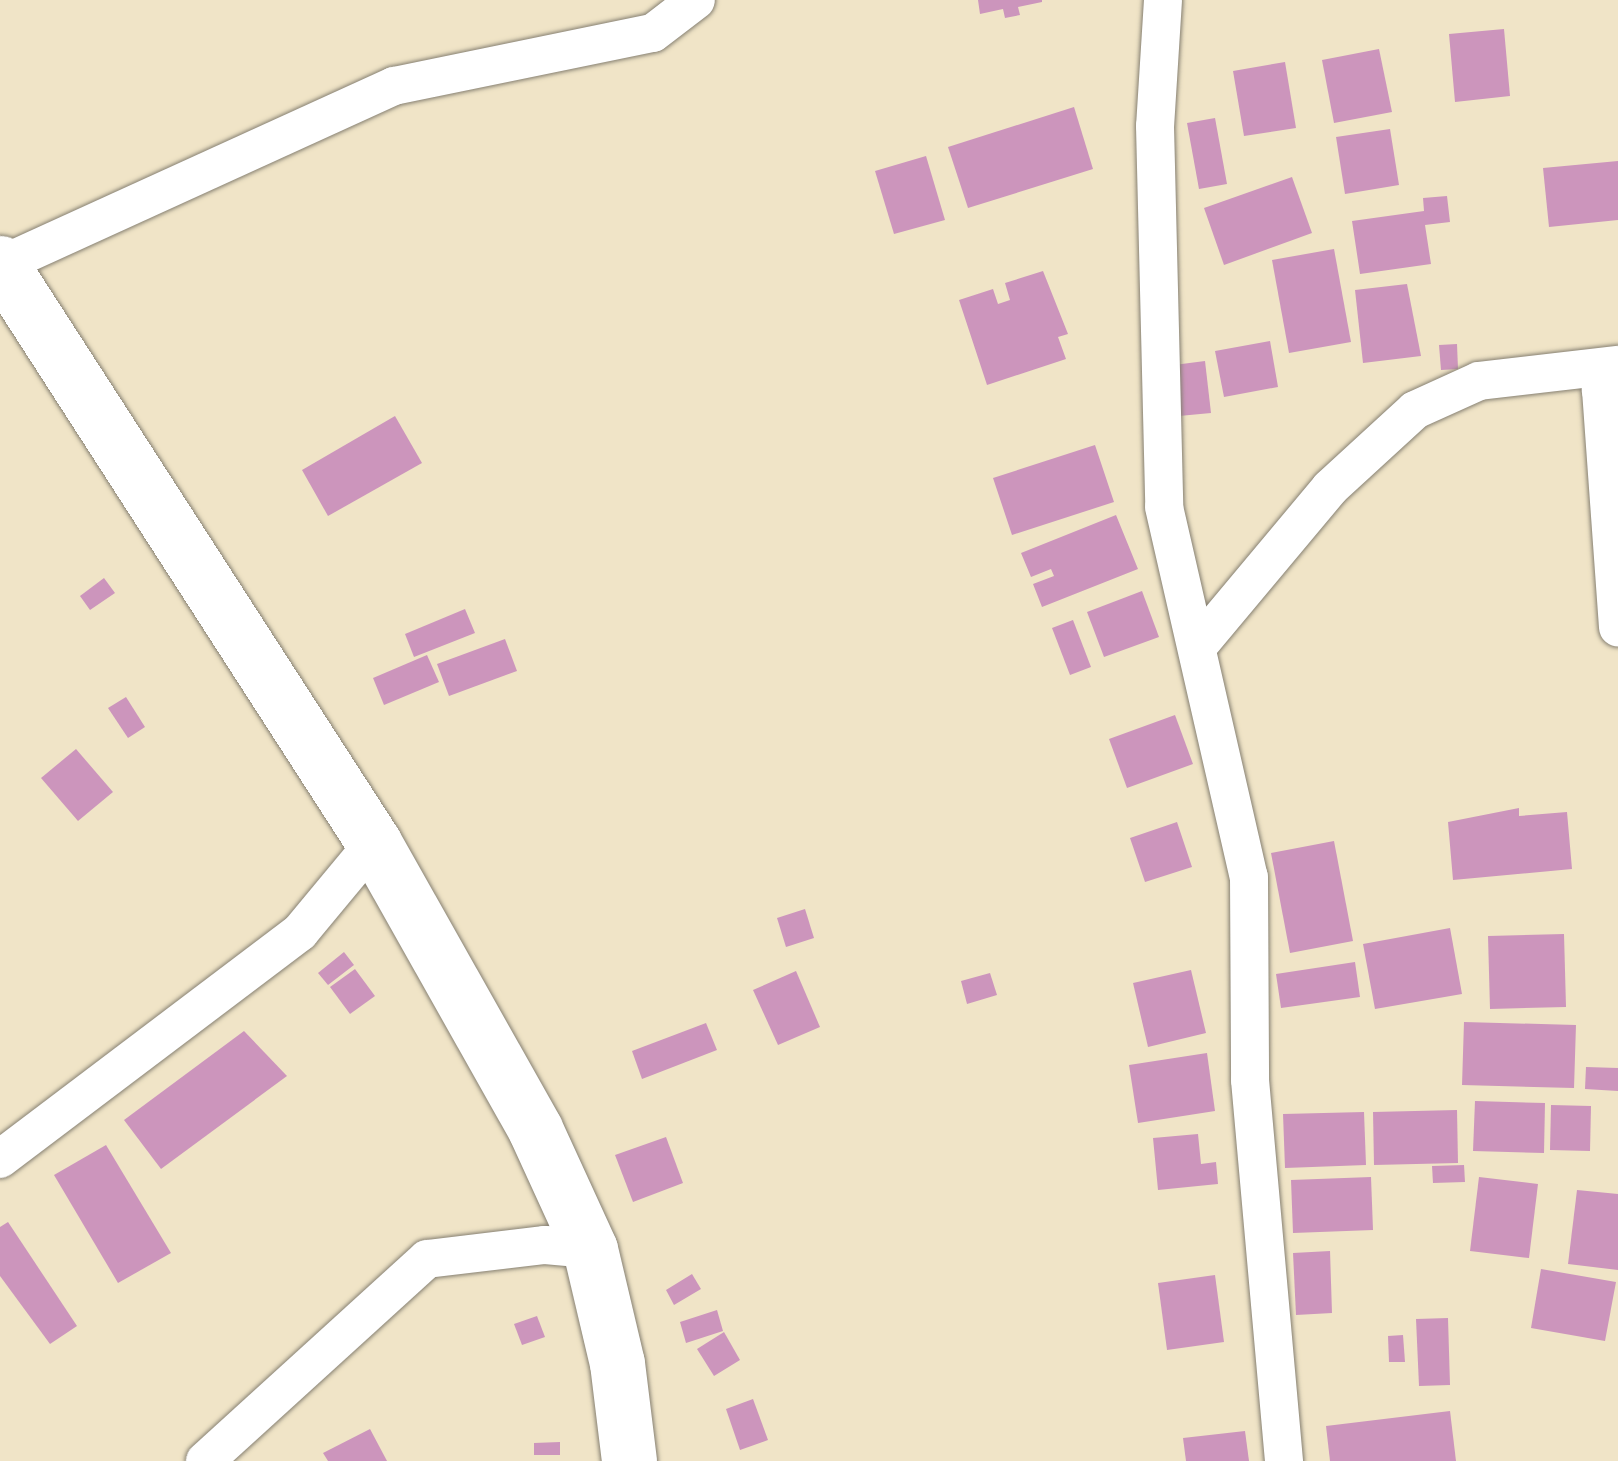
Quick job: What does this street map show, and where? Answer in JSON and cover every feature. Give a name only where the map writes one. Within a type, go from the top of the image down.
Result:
[{"type":"main road","points":[[0,264],[374,842],[534,1128],[590,1249],[618,1363],[629,1461]]},
{"type":"street","points":[[0,264],[394,86],[653,33],[696,0]]},
{"type":"street","points":[[1163,0],[1155,126],[1164,507],[1249,878],[1250,1080],[1284,1461]]},
{"type":"street","points":[[1198,646],[1330,488],[1415,410],[1479,381],[1618,365]]},
{"type":"street","points":[[1618,375],[1601,390],[1618,627]]},
{"type":"street","points":[[0,1160],[300,932],[374,842]]},
{"type":"street","points":[[206,1461],[427,1259],[546,1245],[590,1249]]},
{"type":"building","points":[[978,0],[1042,2],[1018,7],[1020,15],[1005,18],[1003,9],[980,14]]},
{"type":"building","points":[[1504,29],[1510,96],[1455,102],[1449,34]]},
{"type":"building","points":[[1379,49],[1392,112],[1334,123],[1322,60]]},
{"type":"building","points":[[1285,62],[1296,128],[1244,136],[1233,71]]},
{"type":"building","points":[[1074,107],[1093,169],[968,208],[948,147]]},
{"type":"building","points":[[1215,118],[1227,184],[1199,189],[1187,123]]},
{"type":"building","points":[[1390,129],[1399,185],[1345,194],[1336,137]]},
{"type":"building","points":[[926,156],[945,220],[894,234],[875,171]]},
{"type":"building","points":[[1618,161],[1618,220],[1549,227],[1543,168]]},
{"type":"building","points":[[1292,177],[1312,233],[1224,265],[1204,208]]},
{"type":"building","points":[[1447,196],[1450,222],[1425,225],[1431,264],[1360,274],[1352,221],[1424,211],[1423,198]]},
{"type":"building","points":[[1334,249],[1351,342],[1289,353],[1272,260]]},
{"type":"building","points":[[1043,271],[1068,334],[1058,337],[1066,359],[987,385],[959,300],[993,289],[998,304],[1010,300],[1005,283]]},
{"type":"building","points":[[1407,284],[1421,356],[1363,363],[1355,290]]},
{"type":"building","points":[[1270,341],[1278,387],[1224,397],[1215,351]]},
{"type":"building","points":[[1457,344],[1458,369],[1441,370],[1439,345]]},
{"type":"building","points":[[1205,361],[1211,413],[1179,416],[1174,365]]},
{"type":"building","points":[[395,416],[422,463],[328,516],[302,470]]},
{"type":"building","points":[[1095,445],[1114,502],[1012,535],[993,478]]},
{"type":"building","points":[[1116,515],[1138,569],[1042,607],[1033,584],[1054,576],[1051,569],[1031,577],[1021,553]]},
{"type":"building","points":[[104,578],[115,593],[90,610],[80,596]]},
{"type":"building","points":[[1142,591],[1159,637],[1104,657],[1087,612]]},
{"type":"building","points":[[465,609],[475,633],[414,657],[405,634]]},
{"type":"building","points":[[1073,620],[1091,667],[1070,675],[1052,628]]},
{"type":"building","points":[[505,639],[517,671],[449,696],[437,664]]},
{"type":"building","points":[[427,655],[439,682],[384,705],[373,678]]},
{"type":"building","points":[[126,697],[145,727],[128,738],[108,708]]},
{"type":"building","points":[[1175,715],[1193,764],[1127,788],[1109,739]]},
{"type":"building","points":[[76,749],[113,792],[78,821],[41,778]]},
{"type":"building","points":[[1519,808],[1519,816],[1567,812],[1572,869],[1453,880],[1448,822]]},
{"type":"building","points":[[1177,822],[1192,867],[1145,882],[1130,838]]},
{"type":"building","points":[[1334,841],[1353,941],[1290,953],[1271,853]]},
{"type":"building","points":[[805,909],[814,938],[786,947],[777,918]]},
{"type":"building","points":[[1450,928],[1462,994],[1375,1009],[1363,944]]},
{"type":"building","points":[[1564,934],[1566,1007],[1490,1009],[1488,936]]},
{"type":"building","points":[[344,952],[354,965],[328,985],[318,973]]},
{"type":"building","points":[[1355,962],[1360,997],[1281,1008],[1276,974]]},
{"type":"building","points":[[355,969],[375,996],[350,1014],[330,987]]},
{"type":"building","points":[[1191,970],[1206,1033],[1148,1047],[1133,983]]},
{"type":"building","points":[[796,971],[820,1027],[778,1045],[753,990]]},
{"type":"building","points":[[990,973],[997,995],[967,1004],[961,981]]},
{"type":"building","points":[[1464,1022],[1576,1025],[1574,1088],[1462,1085]]},
{"type":"building","points":[[706,1023],[717,1050],[642,1079],[632,1051]]},
{"type":"building","points":[[244,1031],[287,1076],[161,1169],[124,1120]]},
{"type":"building","points":[[1207,1053],[1215,1111],[1138,1123],[1129,1065]]},
{"type":"building","points":[[1586,1067],[1618,1068],[1618,1091],[1585,1089]]},
{"type":"building","points":[[1475,1101],[1545,1103],[1544,1153],[1473,1151]]},
{"type":"building","points":[[1551,1105],[1591,1106],[1590,1151],[1550,1150]]},
{"type":"building","points":[[1457,1110],[1458,1163],[1374,1165],[1373,1112]]},
{"type":"building","points":[[1364,1112],[1366,1165],[1285,1168],[1283,1114]]},
{"type":"building","points":[[1198,1134],[1201,1164],[1216,1162],[1218,1184],[1158,1190],[1153,1138]]},
{"type":"building","points":[[666,1137],[683,1183],[633,1202],[615,1155]]},
{"type":"building","points":[[106,1145],[171,1253],[118,1283],[54,1175]]},
{"type":"building","points":[[1464,1165],[1465,1182],[1433,1183],[1432,1166]]},
{"type":"building","points":[[1371,1177],[1373,1230],[1293,1233],[1291,1180]]},
{"type":"building","points":[[1479,1177],[1538,1184],[1529,1258],[1470,1251]]},
{"type":"building","points":[[1577,1190],[1618,1194],[1618,1270],[1568,1264]]},
{"type":"building","points":[[8,1222],[77,1326],[50,1344],[0,1276],[0,1227]]},
{"type":"building","points":[[1330,1251],[1332,1313],[1296,1315],[1293,1253]]},
{"type":"building","points":[[1541,1269],[1616,1282],[1605,1341],[1531,1328]]},
{"type":"building","points":[[692,1274],[701,1289],[674,1305],[666,1290]]},
{"type":"building","points":[[1215,1275],[1224,1342],[1167,1350],[1158,1283]]},
{"type":"building","points":[[717,1310],[723,1331],[686,1343],[680,1322]]},
{"type":"building","points":[[537,1316],[545,1337],[522,1345],[514,1324]]},
{"type":"building","points":[[1448,1318],[1450,1385],[1419,1386],[1416,1319]]},
{"type":"building","points":[[724,1332],[740,1360],[714,1376],[697,1349]]},
{"type":"building","points":[[1403,1335],[1405,1362],[1389,1362],[1388,1336]]},
{"type":"building","points":[[753,1399],[768,1440],[740,1450],[726,1409]]},
{"type":"building","points":[[1450,1411],[1456,1461],[1330,1461],[1326,1426]]},
{"type":"building","points":[[370,1429],[387,1461],[328,1461],[323,1453]]},
{"type":"building","points":[[1245,1431],[1249,1461],[1186,1461],[1183,1438]]},
{"type":"building","points":[[560,1442],[560,1455],[534,1455],[534,1443]]}]
